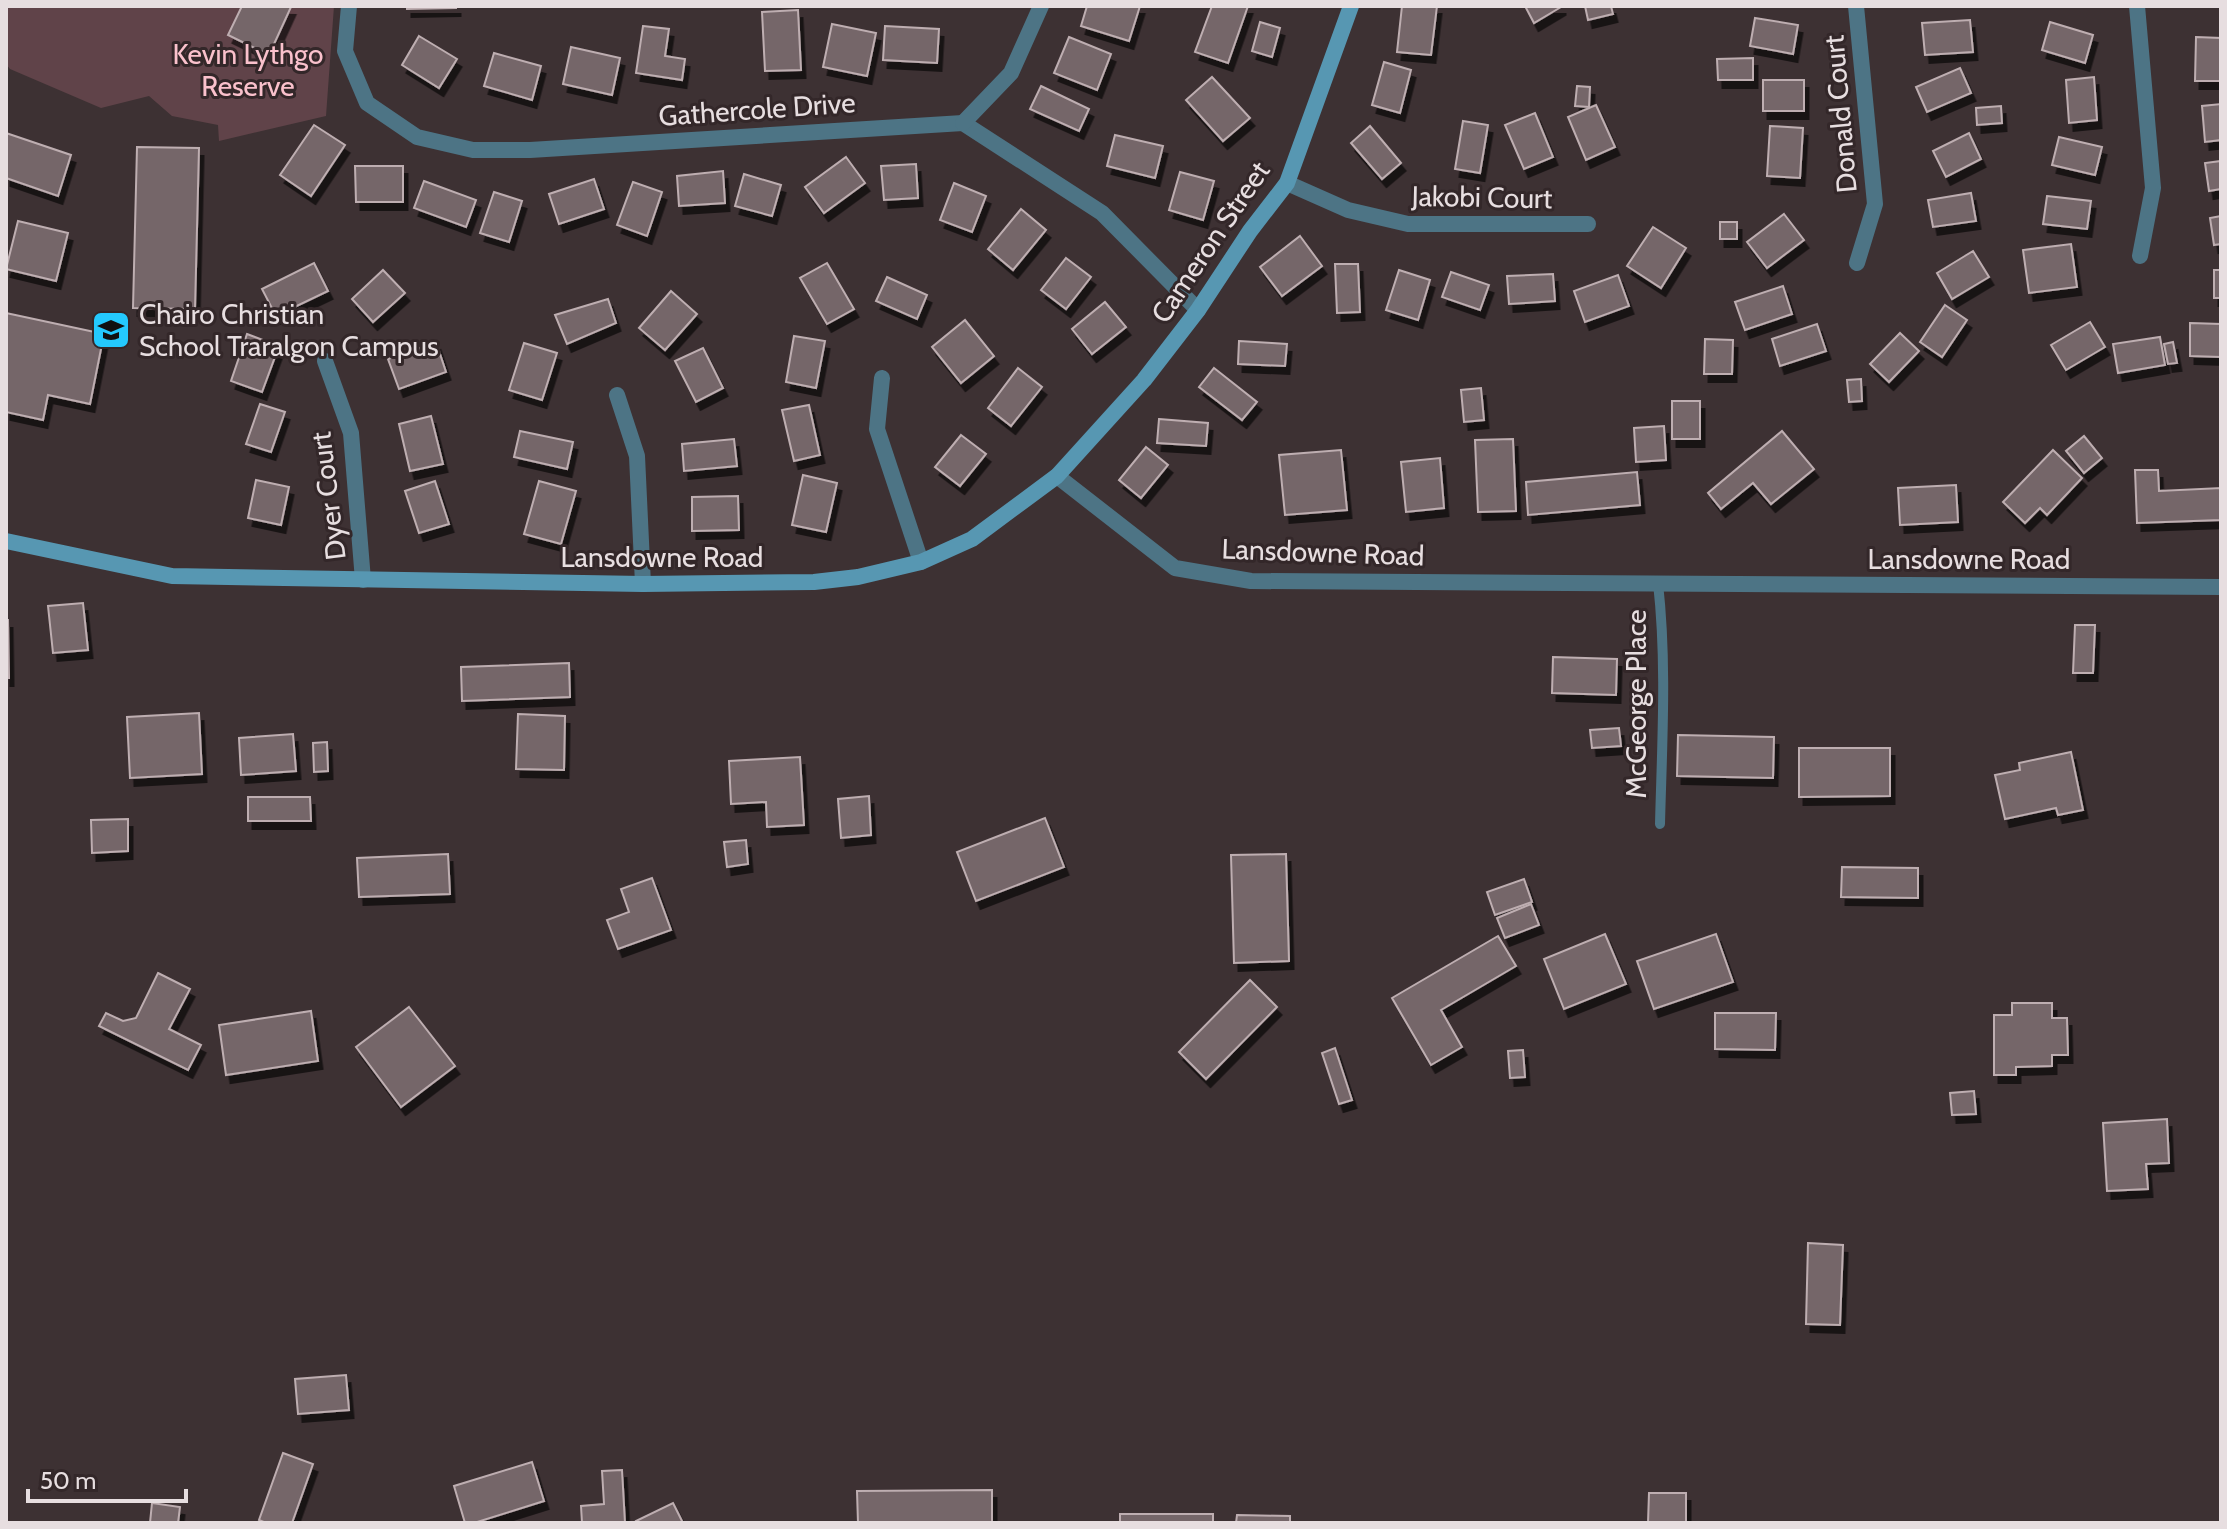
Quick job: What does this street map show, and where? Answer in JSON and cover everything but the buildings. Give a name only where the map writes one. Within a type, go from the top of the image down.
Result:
[{"type":"street","name":"Gathercole Drive","points":[[349,6],[345,51],[367,103],[417,137],[473,150],[530,150],[963,123]]},
{"type":"street","points":[[1041,6],[1011,73],[963,123],[1102,213],[1198,310]]},
{"type":"street","name":"Cameron Street","points":[[1057,476],[1144,380],[1198,310],[1250,231],[1287,183],[1351,6]]},
{"type":"street","name":"Donald Court","points":[[1856,6],[1875,204],[1857,263]]},
{"type":"street","points":[[2137,6],[2153,188],[2140,256]]},
{"type":"street","name":"Jakobi Court","points":[[1287,183],[1348,210],[1408,224],[1588,224]]},
{"type":"street","name":"Dyer Court","points":[[325,361],[351,433],[363,580]]},
{"type":"street","points":[[882,378],[877,429],[921,562]]},
{"type":"street","points":[[617,395],[637,456],[643,584]]},
{"type":"street","name":"Lansdowne Road","points":[[6,541],[172,576],[643,584],[814,582],[858,577],[921,562],[972,539],[1057,476],[1175,568],[1251,581],[2221,587]]},
{"type":"lane","name":"McGeorge Place","points":[[1658,583],[1663,674],[1660,824]]},
{"type":"green space","name":"Kevin Lythgo Reserve","points":[[6,6],[334,6],[326,116],[219,141],[218,125],[172,116],[149,96],[101,108],[10,69],[6,64]]},
{"type":"place","name":"Chairo Christian School Traralgon Campus","points":[[111,330]]}]
